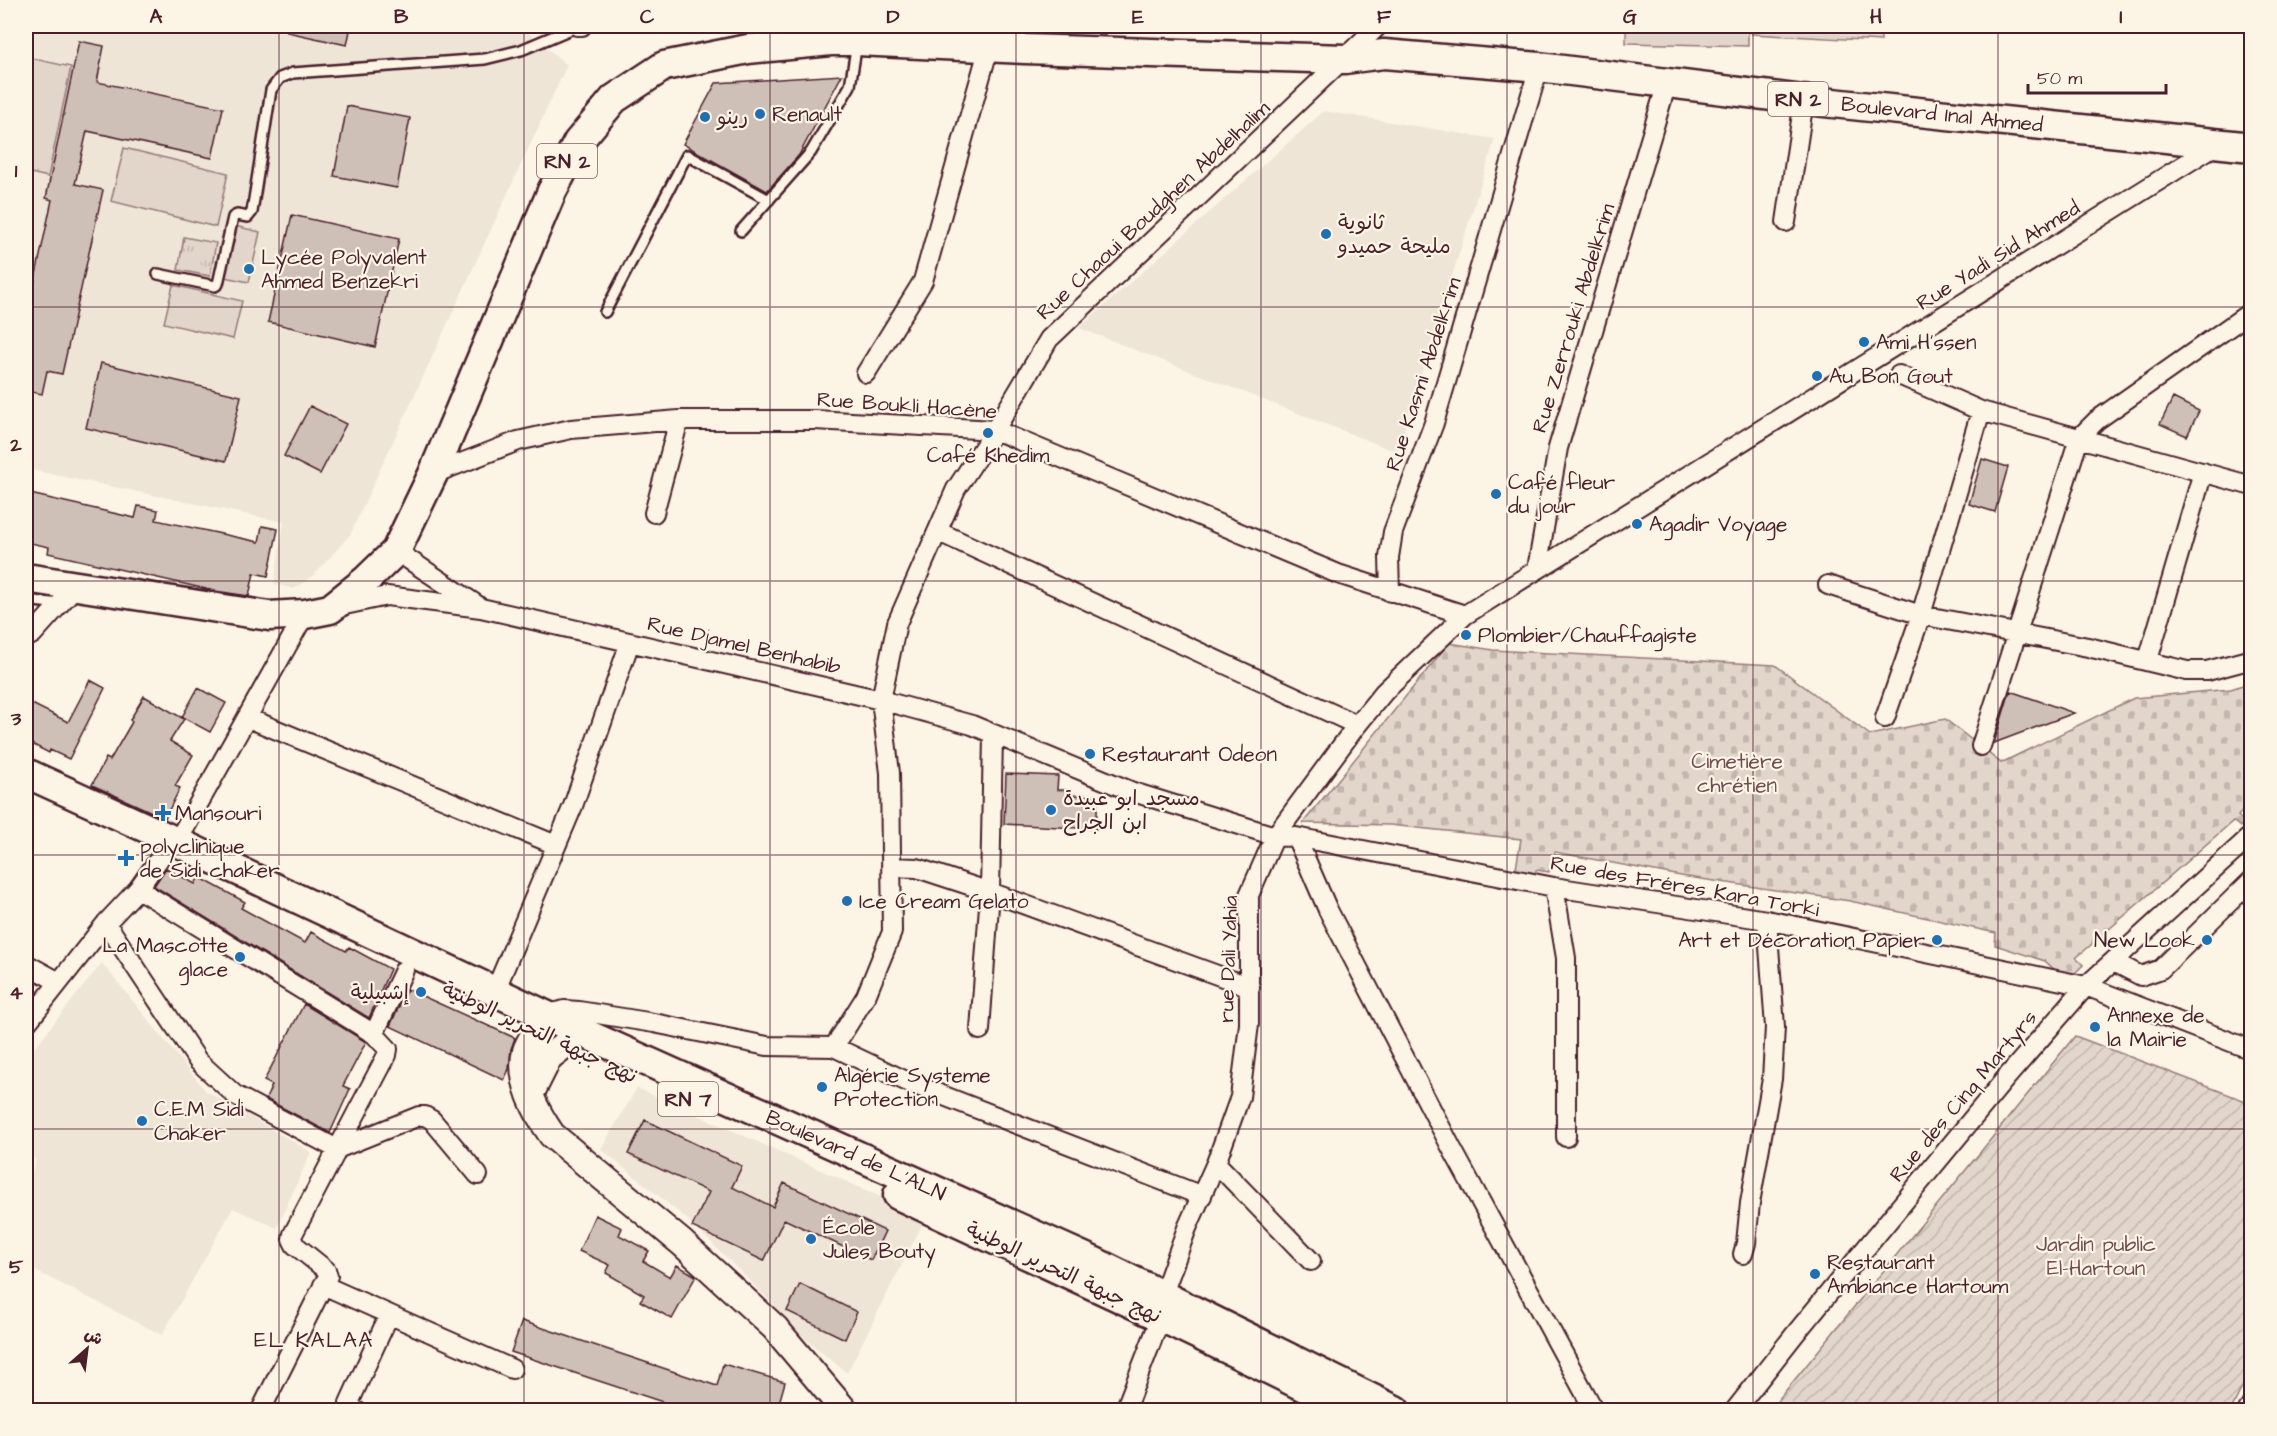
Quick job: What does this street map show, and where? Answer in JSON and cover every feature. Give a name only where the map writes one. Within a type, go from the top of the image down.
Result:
[{"type":"main road","name":"RN 2","points":[[317,611],[365,581],[396,551],[433,474],[552,191],[578,142],[614,99],[664,66],[748,49],[923,34],[989,36],[1025,49],[1345,59]]},
{"type":"main road","name":"Boulevard Inal Ahmed","points":[[1345,59],[1384,54],[1539,67],[1804,100],[2252,147]]},
{"type":"main road","points":[[26,578],[68,595],[269,616],[317,611]]},
{"type":"main road","name":"نهج جبهة التحرير الوطنية","points":[[26,773],[171,845],[404,970],[541,1023],[1162,1305],[1269,1369],[1349,1410]]},
{"type":"main road","name":"نهج جبهة التحرير الوطنية","points":[[26,790],[171,845],[495,992],[541,1023]]},
{"type":"main road","points":[[541,1023],[526,1049],[523,1067],[530,1095],[540,1117],[552,1135],[682,1243],[775,1328],[844,1410]]},
{"type":"main road","points":[[530,1095],[549,1057],[571,1037]]},
{"type":"main road","name":"RN 7","points":[[1162,1305],[1395,1410]]},
{"type":"street","name":"Rue Chaoui Boudghen Abdelhalim","points":[[834,1047],[866,996],[892,932],[890,773],[881,700],[897,623],[956,489],[995,430],[1049,339],[1378,26]]},
{"type":"street","points":[[866,373],[923,281],[989,36]]},
{"type":"street","name":"Rue Kasmi Abdelkrim","points":[[1390,592],[1389,557],[1393,532],[1434,423],[1539,67]]},
{"type":"street","name":"Rue Zerrouki Abdelkrim","points":[[1537,569],[1558,448],[1667,83]]},
{"type":"street","points":[[1786,222],[1804,100]]},
{"type":"street","name":"Rue Yadi Sid Ahmed","points":[[1465,615],[2219,143]]},
{"type":"street","points":[[1981,746],[2019,633],[2079,438],[2097,420],[2252,311]]},
{"type":"street","points":[[1899,375],[1981,411],[2252,486]]},
{"type":"street","points":[[1885,718],[1921,615],[1981,411]]},
{"type":"street","points":[[654,513],[679,420]]},
{"type":"street","name":"Rue Boukli Hacène","points":[[433,474],[518,441],[571,429],[679,420],[815,420],[995,430],[1338,574],[1465,615]]},
{"type":"street","points":[[2148,660],[2202,472]]},
{"type":"street","points":[[939,532],[1357,725]]},
{"type":"street","points":[[396,551],[481,608]]},
{"type":"street","points":[[1828,585],[1921,615],[2148,660],[2187,671],[2207,672],[2252,658]]},
{"type":"street","points":[[26,638],[33,634],[68,595]]},
{"type":"street","name":"Rue Djamel Benhabib","points":[[317,611],[387,596],[481,608],[881,700],[972,725],[993,736],[1133,792],[1275,836]]},
{"type":"street","points":[[26,1024],[106,923],[138,890],[171,845],[248,718],[317,611]]},
{"type":"street","name":"rue Dali Yahia","points":[[1125,1410],[1188,1228],[1216,1163],[1240,1097],[1249,1024],[1249,896],[1275,836],[1357,725],[1383,692],[1465,615]]},
{"type":"street","points":[[495,992],[573,806],[630,642]]},
{"type":"street","points":[[248,718],[556,845]]},
{"type":"street","points":[[980,1030],[990,892],[993,736]]},
{"type":"street","name":"Rue des Cinq Martyrs","points":[[1735,1410],[1991,1096],[2086,986],[2252,835]]},
{"type":"street","name":"Rue des Fréres Kara Torki","points":[[1275,836],[1296,837],[1554,886],[1767,920],[2086,986],[2252,1050]]},
{"type":"street","points":[[1296,837],[1328,910],[1446,1137],[1594,1410]]},
{"type":"street","points":[[891,867],[917,868],[990,892],[1250,987]]},
{"type":"street","points":[[2114,962],[2141,976],[2161,969],[2252,880]]},
{"type":"street","points":[[1554,886],[1566,958],[1566,1137]]},
{"type":"street","points":[[138,890],[374,1034],[387,1049],[387,1055],[292,1239],[295,1245],[326,1270],[328,1276],[261,1410]]},
{"type":"street","points":[[1743,1254],[1772,1079],[1775,1027],[1767,920]]},
{"type":"street","points":[[106,923],[198,1060],[235,1095],[337,1149],[419,1116],[425,1116],[432,1120],[478,1175]]},
{"type":"street","points":[[26,964],[59,982]]},
{"type":"street","points":[[374,1034],[404,970]]},
{"type":"street","points":[[541,1023],[564,1010],[654,1023],[767,1046],[834,1047],[908,1082],[1202,1196]]},
{"type":"street","points":[[571,1037],[654,1023]]},
{"type":"street","points":[[1216,1163],[1311,1261]]},
{"type":"street","points":[[323,1285],[512,1369]]},
{"type":"street","points":[[356,1410],[349,1407],[349,1403],[389,1315]]},
{"type":"street","points":[[2248,1410],[2252,1404]]},
{"type":"lane","points":[[158,274],[215,286],[218,284],[233,217],[237,215],[248,217],[252,212],[272,90],[280,78],[293,73],[485,58],[521,50],[579,26]]},
{"type":"lane","points":[[741,231],[811,152],[850,86],[858,41]]},
{"type":"lane","points":[[605,312],[687,155],[769,200]]},
{"type":"lane","points":[[26,600],[68,595]]},
{"type":"shaded area","name":"Lycée Polyvalent Ahmed Benzekri","points":[[26,26],[132,26],[149,30],[151,26],[521,26],[567,65],[350,535],[312,577],[294,589],[274,584],[284,522],[26,469]]},
{"type":"shaded area","name":"ثانوية مليحة حميدو","points":[[1324,111],[1495,139],[1397,452],[1079,328]]},
{"type":"shaded area","name":"C.E.M Sidi Chaker","points":[[102,963],[206,1091],[311,1152],[277,1228],[233,1208],[162,1335],[26,1266],[26,1189],[36,1160],[26,1154],[26,1058]]},
{"type":"shaded area","name":"École Jules Bouty","points":[[637,1088],[926,1217],[847,1373],[787,1324],[771,1302],[688,1220],[601,1149]]},
{"type":"green space","points":[[1626,26],[1748,26],[1748,46],[1626,43]]},
{"type":"green space","points":[[1752,26],[1881,26],[1881,41],[1752,34]]},
{"type":"green space","points":[[26,57],[71,67],[48,177],[26,172]]},
{"type":"green space","points":[[124,148],[228,173],[216,227],[111,201]]},
{"type":"green space","points":[[235,226],[260,232],[249,282],[224,277]]},
{"type":"green space","points":[[184,237],[216,243],[210,276],[178,270]]},
{"type":"green space","points":[[173,285],[242,301],[233,339],[164,323]]},
{"type":"green space","name":"Cimetière chrétien","points":[[1449,643],[1493,650],[1775,665],[1870,735],[1945,719],[2001,763],[2134,698],[2231,689],[2251,682],[2251,802],[2238,816],[2244,822],[2240,827],[2233,821],[2076,958],[2083,965],[2072,976],[2056,971],[2045,961],[1995,945],[1996,933],[1850,901],[1681,876],[1555,852],[1549,872],[1536,870],[1535,879],[1515,874],[1521,839],[1390,825],[1303,823]]},
{"type":"green space","name":"Jardin public El-Hartoun","points":[[2075,1036],[2251,1103],[2251,1369],[2231,1410],[1770,1410]]},
{"type":"building","points":[[288,26],[351,26],[347,45],[287,32]]},
{"type":"building","points":[[79,41],[104,46],[97,82],[223,108],[212,158],[87,131],[75,184],[103,190],[62,374],[47,371],[42,394],[26,391],[26,321],[52,200],[46,198]]},
{"type":"building","name":"Renault","points":[[842,75],[799,155],[767,191],[683,144],[716,83]]},
{"type":"building","points":[[347,106],[410,118],[397,188],[334,176]]},
{"type":"building","points":[[292,215],[399,239],[375,347],[268,322]]},
{"type":"building","points":[[101,363],[241,396],[226,461],[86,428]]},
{"type":"building","points":[[2173,398],[2199,411],[2187,436],[2160,424]]},
{"type":"building","points":[[310,406],[346,424],[320,474],[284,456]]},
{"type":"building","points":[[1982,459],[2008,467],[1995,512],[1969,504]]},
{"type":"building","points":[[26,493],[135,518],[138,506],[158,510],[156,520],[259,542],[262,526],[278,529],[268,576],[254,573],[249,596],[215,591],[48,553],[49,547],[26,542]]},
{"type":"building","points":[[90,680],[105,688],[69,759],[50,750],[49,753],[26,741],[26,701],[68,722]]},
{"type":"building","points":[[198,688],[226,703],[210,732],[182,717]]},
{"type":"building","points":[[2010,691],[2074,713],[1994,743]]},
{"type":"building","points":[[144,696],[184,719],[170,741],[193,755],[175,786],[180,788],[165,818],[92,785],[106,758],[110,760]]},
{"type":"building","name":"مسجد ابو عبيدة ابن الجراح","points":[[1006,774],[1058,776],[1057,790],[1068,790],[1068,795],[1098,796],[1096,829],[1004,824]]},
{"type":"building","points":[[166,868],[195,884],[199,877],[245,902],[241,908],[305,943],[311,932],[346,951],[349,947],[390,969],[369,1018],[154,886]]},
{"type":"building","points":[[407,989],[515,1038],[511,1049],[509,1069],[504,1080],[390,1026]]},
{"type":"building","points":[[304,1004],[366,1042],[343,1086],[350,1089],[330,1133],[266,1099],[272,1085],[264,1081]]},
{"type":"building","points":[[645,1120],[742,1166],[732,1187],[773,1207],[784,1183],[885,1231],[871,1260],[784,1219],[764,1261],[692,1227],[709,1192],[628,1154]]},
{"type":"building","points":[[595,1215],[622,1228],[619,1235],[649,1251],[643,1261],[670,1277],[677,1265],[696,1276],[672,1319],[640,1301],[644,1295],[606,1273],[610,1265],[579,1251]]},
{"type":"building","points":[[800,1284],[857,1312],[845,1339],[787,1311]]},
{"type":"building","points":[[522,1321],[717,1386],[723,1364],[785,1382],[777,1410],[722,1410],[704,1405],[703,1410],[687,1410],[511,1352]]},
{"type":"place","name":"Renault","points":[[760,114]]},
{"type":"place","name":"رينو","points":[[705,117]]},
{"type":"place","name":"ثانوية مليحة حميدو","points":[[1326,234]]},
{"type":"place","name":"Lycée Polyvalent Ahmed Benzekri","points":[[249,269]]},
{"type":"place","name":"Ami H'ssen","points":[[1864,342]]},
{"type":"place","name":"Au Bon Gout","points":[[1817,376]]},
{"type":"place","name":"Café Khedim","points":[[988,433]]},
{"type":"place","name":"Café fleur du jour","points":[[1496,494]]},
{"type":"place","name":"Agadir Voyage","points":[[1637,524]]},
{"type":"place","name":"Plombier/Chauffagiste","points":[[1466,635]]},
{"type":"place","name":"Restaurant Odeon","points":[[1090,754]]},
{"type":"place","name":"مسجد ابو عبيدة ابن الجراح","points":[[1051,810]]},
{"type":"place","name":"Mansouri","points":[[163,813]]},
{"type":"place","name":"polyclinique de Sidi chaker","points":[[126,858]]},
{"type":"place","name":"Ice Cream Gelato","points":[[847,901]]},
{"type":"place","name":"Art et Décoration Papier","points":[[1937,940]]},
{"type":"place","name":"New Look","points":[[2207,940]]},
{"type":"place","name":"La Mascotte glace","points":[[240,957]]},
{"type":"place","name":"إشبيلية","points":[[421,992]]},
{"type":"place","name":"Annexe de la Mairie","points":[[2095,1027]]},
{"type":"place","name":"Algérie Systeme Protection","points":[[822,1087]]},
{"type":"place","name":"C.E.M Sidi Chaker","points":[[142,1121]]},
{"type":"place","name":"École Jules Bouty","points":[[811,1239]]},
{"type":"place","name":"Restaurant Ambiance Hartoum","points":[[1815,1274]]},
{"type":"district","name":"EL KALAA","points":[[314,1339]]}]
